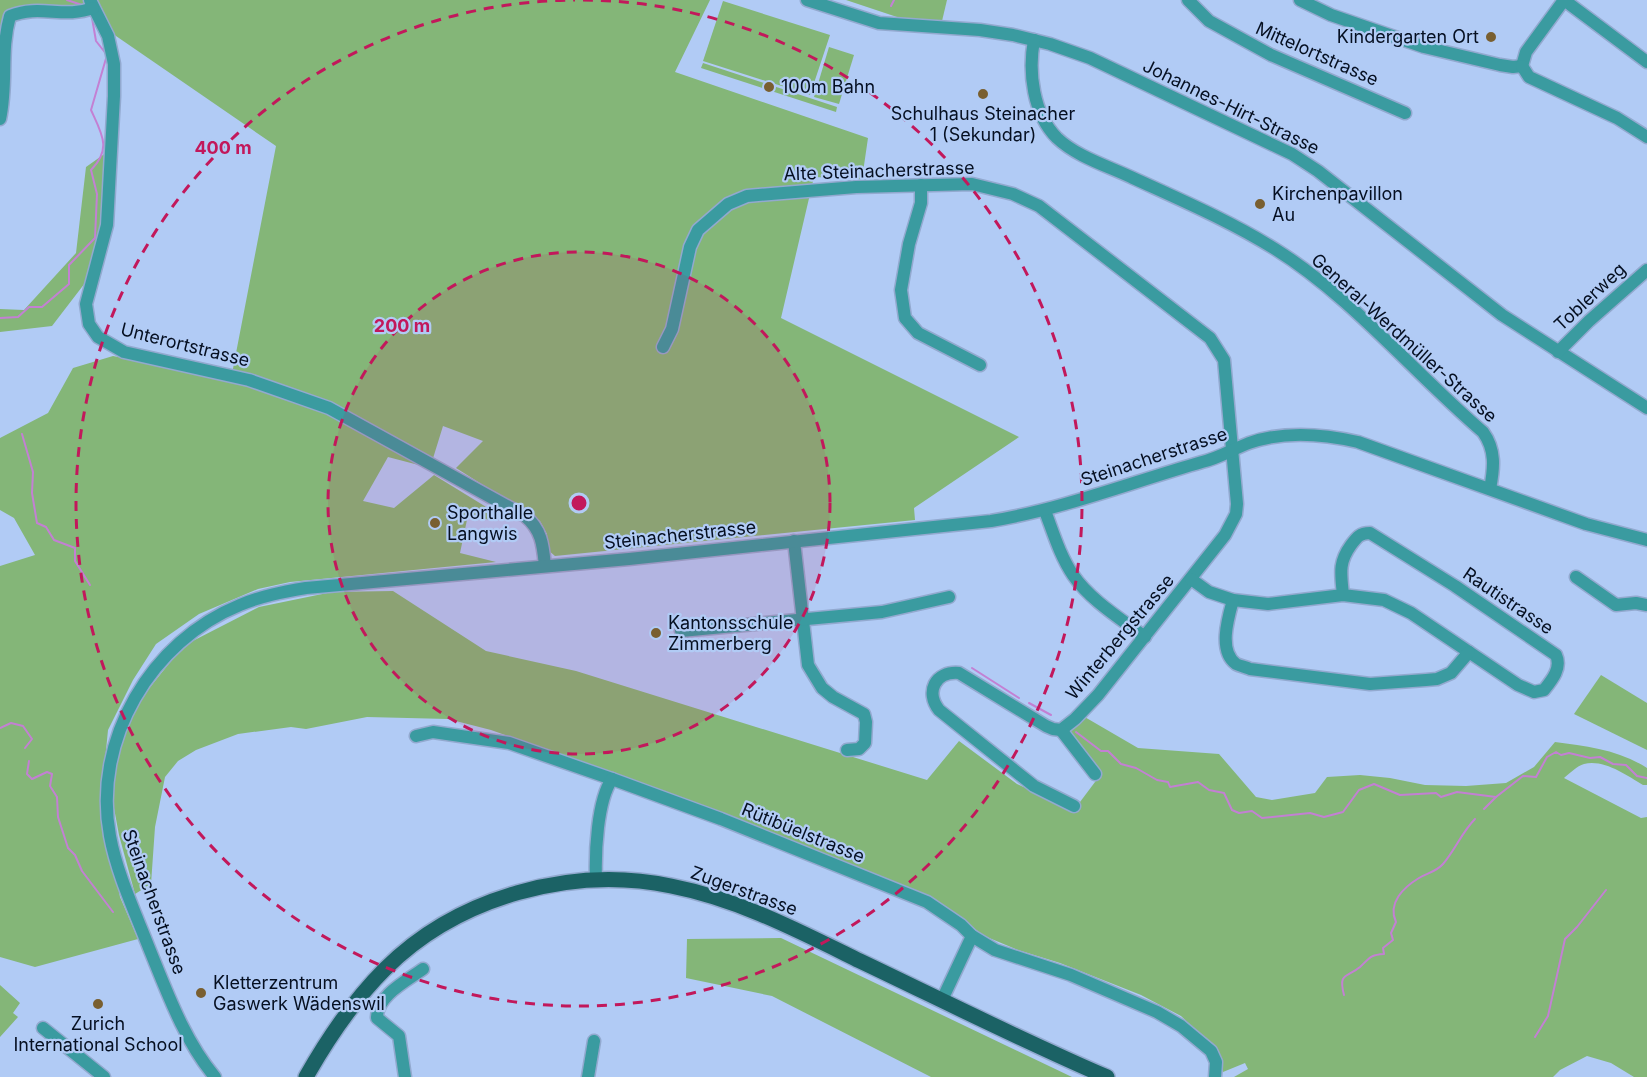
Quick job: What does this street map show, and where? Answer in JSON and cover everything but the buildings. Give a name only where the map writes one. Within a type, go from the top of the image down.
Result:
[{"type":"main road","name":"Zugerstrasse","points":[[306,1077],[330,1036],[367,988],[386,968],[415,944],[450,921],[493,900],[532,888],[596,880],[625,880],[671,886],[726,902],[801,932],[1107,1077]]},
{"type":"street","name":"Johannes-Hirt-Strasse","points":[[807,0],[879,23],[980,30],[1034,40],[1090,58],[1299,158],[1470,286],[1502,315],[1647,408]]},
{"type":"street","name":"Mittelortstrasse","points":[[1188,0],[1202,15],[1245,42],[1313,75],[1405,113]]},
{"type":"street","points":[[1300,0],[1331,15],[1424,47],[1500,65],[1522,66]]},
{"type":"street","points":[[1647,63],[1564,0],[1526,52],[1522,66],[1525,74],[1535,81],[1617,118],[1647,137]]},
{"type":"street","points":[[0,119],[3,92],[1,44],[5,14],[38,10],[73,13],[91,4]]},
{"type":"street","name":"Unterortstrasse","points":[[91,4],[108,36],[114,64],[107,225],[86,303],[89,324],[98,337],[124,352],[249,380],[329,408],[525,516],[534,524],[540,535],[545,566]]},
{"type":"street","name":"General-Werdmüller-Strasse","points":[[1034,40],[1032,61],[1037,103],[1044,122],[1059,139],[1085,156],[1244,231],[1278,251],[1326,285],[1483,432],[1490,441],[1493,452],[1490,489]]},
{"type":"street","points":[[921,185],[921,203],[909,244],[901,290],[905,318],[918,333],[980,364]]},
{"type":"street","name":"Alte Steinacherstrasse","points":[[663,347],[675,320],[690,247],[698,230],[728,204],[747,196],[768,193],[921,185],[985,186],[1013,194],[1039,206],[1210,339],[1224,360],[1232,451]]},
{"type":"street","name":"Toblerweg","points":[[1557,352],[1647,270]]},
{"type":"street","name":"Steinacherstrasse","points":[[208,1075],[167,992],[126,889],[110,836],[107,793],[112,753],[126,714],[142,685],[177,644],[204,623],[239,605],[267,595],[306,588],[958,526],[1045,511],[1205,462],[1248,444],[1274,437],[1329,436],[1371,446],[1586,524],[1647,540]]},
{"type":"street","name":"Winterbergstrasse","points":[[1061,730],[1098,695],[1225,535],[1236,514],[1237,483],[1232,451]]},
{"type":"street","points":[[1045,511],[1064,558],[1075,578],[1086,590],[1144,637]]},
{"type":"street","name":"Rautistrasse","points":[[1370,533],[1455,586],[1556,655],[1559,664],[1544,690],[1534,692],[1398,606],[1370,597],[1343,595],[1340,568],[1343,555],[1358,535],[1370,533]]},
{"type":"street","points":[[794,542],[808,665],[822,688],[833,697],[861,712],[866,718],[865,743],[859,749],[847,750]]},
{"type":"street","points":[[1575,577],[1616,604],[1647,605]]},
{"type":"street","points":[[1191,579],[1209,592],[1233,600],[1268,604],[1343,595]]},
{"type":"street","points":[[681,631],[882,612],[949,597]]},
{"type":"street","points":[[1233,600],[1225,644],[1227,653],[1237,665],[1250,669],[1370,684],[1426,680],[1451,673],[1469,652]]},
{"type":"street","points":[[1074,806],[1034,786],[939,710],[932,700],[933,689],[938,680],[945,674],[959,673],[1046,726],[1061,730],[1095,774]]},
{"type":"street","name":"Rütibüelstrasse","points":[[416,736],[433,732],[509,743],[721,819],[927,902],[961,925],[972,936],[995,950],[1095,984],[1167,1017],[1211,1051],[1216,1062],[1215,1077]]},
{"type":"street","points":[[596,880],[595,859],[603,796],[612,779]]},
{"type":"street","points":[[942,1000],[972,936]]},
{"type":"street","points":[[405,1077],[399,1036],[377,1018],[377,1011],[389,994],[423,969]]},
{"type":"street","points":[[43,1028],[104,1077]]},
{"type":"street","points":[[588,1077],[594,1041]]},
{"type":"green space","points":[[0,0],[710,0],[675,72],[868,138],[862,179],[814,177],[781,318],[1019,437],[914,508],[915,520],[555,556],[548,550],[547,534],[540,521],[456,468],[483,441],[443,426],[430,468],[388,457],[363,501],[394,508],[434,475],[496,513],[490,520],[468,515],[460,553],[496,562],[290,582],[258,589],[199,614],[156,644],[133,680],[108,730],[103,781],[108,836],[120,897],[138,939],[35,967],[0,957],[0,566],[35,555],[14,518],[0,510],[0,438],[48,413],[73,368],[113,356],[231,379],[276,146],[116,36],[85,6],[80,10],[33,4],[14,8],[0,60]]},
{"type":"green space","points":[[846,0],[947,0],[942,21],[906,20]]},
{"type":"green space","points":[[723,1],[830,35],[810,95],[703,61]]},
{"type":"green space","points":[[829,47],[854,55],[839,104],[814,97]]},
{"type":"green space","name":"100m Bahn","points":[[703,63],[837,107],[836,112],[701,68]]},
{"type":"green space","points":[[110,150],[107,203],[85,283],[52,326],[0,332],[0,309],[24,310],[76,253],[86,167]]},
{"type":"green space","points":[[393,591],[486,651],[576,671],[927,780],[959,741],[1017,784],[1074,810],[1098,778],[1068,735],[1083,716],[1138,748],[1219,754],[1256,797],[1272,800],[1315,793],[1327,777],[1360,775],[1425,785],[1466,786],[1506,783],[1534,767],[1555,742],[1591,747],[1625,757],[1647,768],[1647,785],[1607,766],[1592,763],[1579,766],[1564,778],[1641,818],[1647,817],[1647,1077],[1634,1077],[1611,1063],[1587,1056],[1560,1070],[1553,1077],[1234,1077],[1248,1069],[1245,1063],[1223,1072],[1216,1049],[1181,1016],[1141,995],[982,935],[965,920],[926,895],[706,807],[491,730],[448,719],[367,717],[306,729],[291,727],[238,734],[196,750],[178,761],[165,777],[155,827],[151,884],[135,894],[119,835],[109,781],[131,711],[183,646],[259,607],[332,592]]},
{"type":"green space","points":[[1601,675],[1647,703],[1647,750],[1574,714]]},
{"type":"green space","points":[[781,938],[1072,1077],[931,1077],[772,996],[686,978],[687,939]]},
{"type":"green space","points":[[0,985],[20,1003],[13,1013],[18,1017],[0,1037]]},
{"type":"waterway","points":[[67,0],[82,5]]},
{"type":"waterway","points":[[891,6],[894,0]]},
{"type":"waterway","points":[[0,318],[18,317],[29,307],[42,307],[69,284],[69,265],[95,238],[97,194],[91,170],[101,155],[103,141],[91,110],[107,55],[96,41],[92,18]]},
{"type":"waterway","points":[[22,434],[33,472],[32,493],[37,523],[46,527],[54,540],[75,548],[75,561],[90,585]]},
{"type":"waterway","points":[[972,668],[1019,698]]},
{"type":"waterway","points":[[1029,703],[1051,715]]},
{"type":"waterway","points":[[0,728],[11,723],[23,726],[32,739],[25,748]]},
{"type":"waterway","points":[[1076,732],[1101,751],[1108,751],[1121,764],[1136,768],[1157,780],[1168,782],[1170,787],[1198,782],[1209,790],[1224,793],[1232,810],[1239,813],[1252,811],[1262,818],[1310,813],[1324,817],[1343,812],[1359,790],[1374,784],[1400,795],[1436,793],[1441,797],[1457,792],[1496,797]]},
{"type":"waterway","points":[[1484,809],[1523,776],[1536,777],[1547,757],[1556,752],[1561,755],[1569,753],[1590,758],[1600,757],[1613,764],[1626,765],[1637,776],[1647,778]]},
{"type":"waterway","points":[[29,761],[27,774],[32,779],[47,772],[52,774],[50,786],[57,797],[58,817],[68,848],[113,912]]},
{"type":"waterway","points":[[1344,995],[1343,979],[1370,957],[1384,954],[1383,948],[1393,940],[1391,933],[1396,922],[1394,908],[1398,896],[1413,882],[1443,864],[1475,819]]},
{"type":"waterway","points":[[1535,1037],[1548,1016],[1565,939],[1606,890]]},
{"type":"place","name":"Kindergarten Ort","points":[[1491,37]]},
{"type":"place","name":"100m Bahn","points":[[769,87]]},
{"type":"place","name":"Schulhaus Steinacher 1 (Sekundar)","points":[[983,94]]},
{"type":"place","name":"Kirchenpavillon Au","points":[[1260,204]]},
{"type":"place","name":"Sporthalle Langwis","points":[[435,523]]},
{"type":"place","name":"Kantonsschule Zimmerberg","points":[[656,633]]},
{"type":"place","name":"Kletterzentrum Gaswerk Wädenswil","points":[[201,993]]},
{"type":"place","name":"Zurich International School","points":[[98,1004]]}]
